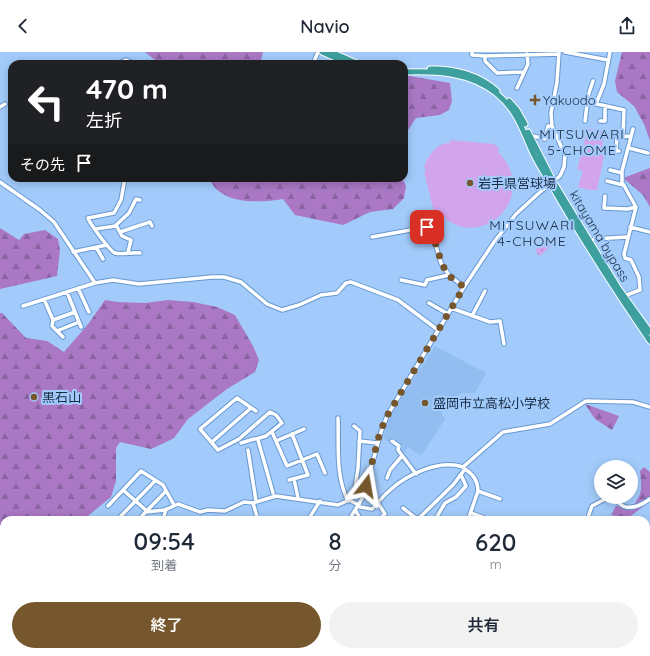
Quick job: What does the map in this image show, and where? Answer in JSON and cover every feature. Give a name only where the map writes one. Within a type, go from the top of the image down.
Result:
[{"type":"highway","points":[[322,52],[340,60]]},
{"type":"highway","points":[[330,52],[349,60]]},
{"type":"highway","name":"kitayama bypass","points":[[408,69],[450,70],[480,79],[511,103],[522,118],[552,182],[611,282],[650,341]]},
{"type":"highway","name":"kitayama bypass","points":[[408,72],[456,74],[470,78],[496,93],[508,105],[521,124],[532,152],[624,296],[650,332]]},
{"type":"street","points":[[352,516],[363,497],[377,443],[387,416],[451,308],[508,223],[560,176],[564,167],[565,155],[552,126],[552,104],[557,82],[559,53],[527,53],[485,56],[472,55],[472,52]]},
{"type":"street","points":[[565,52],[580,53],[608,60]]},
{"type":"street","points":[[596,104],[604,84],[610,52]]},
{"type":"street","points":[[517,88],[528,64],[527,53]]},
{"type":"street","points":[[485,56],[485,61],[498,73],[524,72]]},
{"type":"street","points":[[585,121],[593,81]]},
{"type":"street","points":[[588,102],[624,110],[623,136]]},
{"type":"street","points":[[0,107],[5,104]]},
{"type":"street","points":[[600,120],[605,120],[605,106]]},
{"type":"street","points":[[529,135],[545,139],[548,126],[552,126]]},
{"type":"street","points":[[624,296],[640,290],[632,260],[625,258],[624,254],[635,207],[623,185],[622,173],[633,129]]},
{"type":"street","points":[[619,151],[616,150],[617,136],[631,136]]},
{"type":"street","points":[[629,148],[648,153]]},
{"type":"street","points":[[610,170],[622,173]]},
{"type":"street","points":[[607,181],[623,185]]},
{"type":"street","points":[[0,182],[40,210],[54,222],[95,283]]},
{"type":"street","points":[[124,182],[121,200],[114,213],[89,216],[88,218],[107,245],[115,253],[128,252],[140,254]]},
{"type":"street","points":[[605,196],[604,208],[635,207]]},
{"type":"street","points":[[116,226],[116,223],[129,213],[136,199],[140,200]]},
{"type":"street","points":[[120,232],[150,222],[152,226]]},
{"type":"street","points":[[95,229],[116,226]]},
{"type":"street","points":[[116,226],[122,236],[131,240],[128,252]]},
{"type":"street","points":[[372,237],[427,227],[431,229],[442,264],[448,275],[464,287]]},
{"type":"street","points":[[630,227],[650,232]]},
{"type":"street","points":[[590,241],[594,239],[627,237]]},
{"type":"street","points":[[73,252],[107,245]]},
{"type":"street","points":[[96,248],[103,259]]},
{"type":"street","points":[[401,280],[425,285],[428,280],[448,275]]},
{"type":"street","points":[[23,306],[95,283],[113,280],[138,284],[224,277],[241,282],[267,304],[282,310],[299,305],[321,295],[337,293],[346,284],[351,282],[398,300],[438,330]]},
{"type":"street","points":[[78,288],[89,312]]},
{"type":"street","points":[[472,316],[485,291]]},
{"type":"street","points":[[67,292],[81,327]]},
{"type":"street","points":[[44,300],[53,320],[52,326],[63,337]]},
{"type":"street","points":[[429,303],[448,314]]},
{"type":"street","points":[[451,308],[490,322],[500,321],[504,344]]},
{"type":"street","points":[[53,320],[75,312]]},
{"type":"street","points":[[57,331],[79,322]]},
{"type":"street","points":[[241,443],[256,439],[272,432],[282,423],[276,415],[270,412],[263,416],[239,439],[218,450],[200,429],[237,398],[256,411]]},
{"type":"street","points":[[338,418],[338,455],[343,490],[348,501],[359,506],[372,509],[390,490],[416,474],[442,466],[457,465],[463,467],[503,432],[550,424],[586,401],[633,402],[650,407]]},
{"type":"street","points":[[212,442],[251,408]]},
{"type":"street","points":[[354,426],[360,430],[354,495]]},
{"type":"street","points":[[276,441],[304,429]]},
{"type":"street","points":[[272,432],[287,466],[317,454],[325,473]]},
{"type":"street","points":[[289,480],[308,475],[292,434]]},
{"type":"street","points":[[256,439],[273,493]]},
{"type":"street","points":[[359,441],[377,443]]},
{"type":"street","points":[[392,441],[399,446],[398,450],[416,474]]},
{"type":"street","points":[[248,450],[257,516]]},
{"type":"street","points":[[387,478],[390,470],[402,456]]},
{"type":"street","points":[[422,514],[461,475],[465,469],[469,471],[476,482],[478,491],[470,516]]},
{"type":"street","points":[[108,506],[141,471],[163,485],[174,505]]},
{"type":"street","points":[[437,516],[445,503],[456,497],[466,486],[461,475]]},
{"type":"street","points":[[294,479],[298,498]]},
{"type":"street","points":[[122,516],[155,481]]},
{"type":"street","points":[[123,490],[147,512]]},
{"type":"street","points":[[142,516],[166,491]]},
{"type":"street","points":[[478,491],[500,499]]},
{"type":"street","points":[[147,512],[166,509],[174,505],[182,505],[200,512],[208,510],[225,511],[244,502],[255,502],[276,496],[320,501],[338,505],[348,501]]},
{"type":"street","points":[[588,516],[592,506],[609,498],[615,499],[624,506],[630,507],[639,505],[650,499]]},
{"type":"street","points":[[311,516],[320,501]]},
{"type":"street","points":[[378,503],[385,514],[383,516]]},
{"type":"street","points":[[403,508],[412,516]]},
{"type":"street","points":[[164,516],[166,509]]},
{"type":"street","points":[[356,510],[359,516]]},
{"type":"street","points":[[471,513],[479,516]]},
{"type":"shaded area","points":[[588,129],[605,131],[601,151],[605,152],[597,190],[578,187],[583,171],[577,169]]},
{"type":"shaded area","name":"岩手県営球場","points":[[450,140],[494,144],[499,148],[498,152],[509,168],[513,185],[510,200],[502,213],[490,223],[475,228],[459,226],[443,217],[439,221],[435,216],[424,167],[434,150],[445,143],[450,143]]},
{"type":"shaded area","points":[[548,236],[554,243],[540,256],[535,251]]},
{"type":"shaded area","name":"盛岡市立高松小学校","points":[[435,346],[486,373],[475,393],[461,393],[441,413],[445,419],[421,456],[408,447],[404,454],[401,453],[403,446],[395,441],[395,437],[391,443],[383,438],[391,414]]},
{"type":"green space","points":[[145,52],[263,52],[261,60],[155,60]]},
{"type":"green space","points":[[622,52],[650,52],[650,141],[644,124],[634,106],[617,92],[615,81]]},
{"type":"green space","points":[[408,76],[450,83],[452,101],[449,110],[440,115],[416,118],[408,130]]},
{"type":"green space","points":[[650,168],[650,207],[643,195],[623,178]]},
{"type":"green space","points":[[211,182],[404,182],[406,186],[404,198],[393,209],[370,212],[343,225],[295,215],[283,199],[262,201],[241,200],[231,198],[214,187]]},
{"type":"green space","points":[[0,228],[19,240],[24,234],[45,230],[58,239],[60,250],[57,276],[0,289]]},
{"type":"green space","points":[[105,300],[145,303],[168,300],[193,302],[217,307],[235,315],[253,346],[259,360],[255,372],[227,389],[188,419],[174,438],[151,449],[120,442],[116,448],[116,481],[111,497],[88,516],[0,516],[0,313],[2,313],[26,338],[47,341],[64,352],[89,323]]},
{"type":"green space","points":[[585,404],[619,416],[612,430],[595,419]]},
{"type":"green space","points":[[644,467],[650,472],[650,499],[648,503],[631,516],[611,515],[616,506],[631,508],[634,504],[638,504],[641,491],[640,471]]},
{"type":"place","name":"Yakuodo","points":[[535,100]]},
{"type":"place","name":"岩手県営球場","points":[[470,183]]},
{"type":"place","name":"黒石山","points":[[34,397]]},
{"type":"place","name":"盛岡市立高松小学校","points":[[425,403]]},
{"type":"district","name":"MITSUWARI 5-CHOME","points":[[582,142]]},
{"type":"district","name":"MITSUWARI 4-CHOME","points":[[532,234]]},
{"type":"route","points":[[366,486],[380,432],[387,416],[464,287],[448,275],[442,264],[431,229],[427,227]]}]
